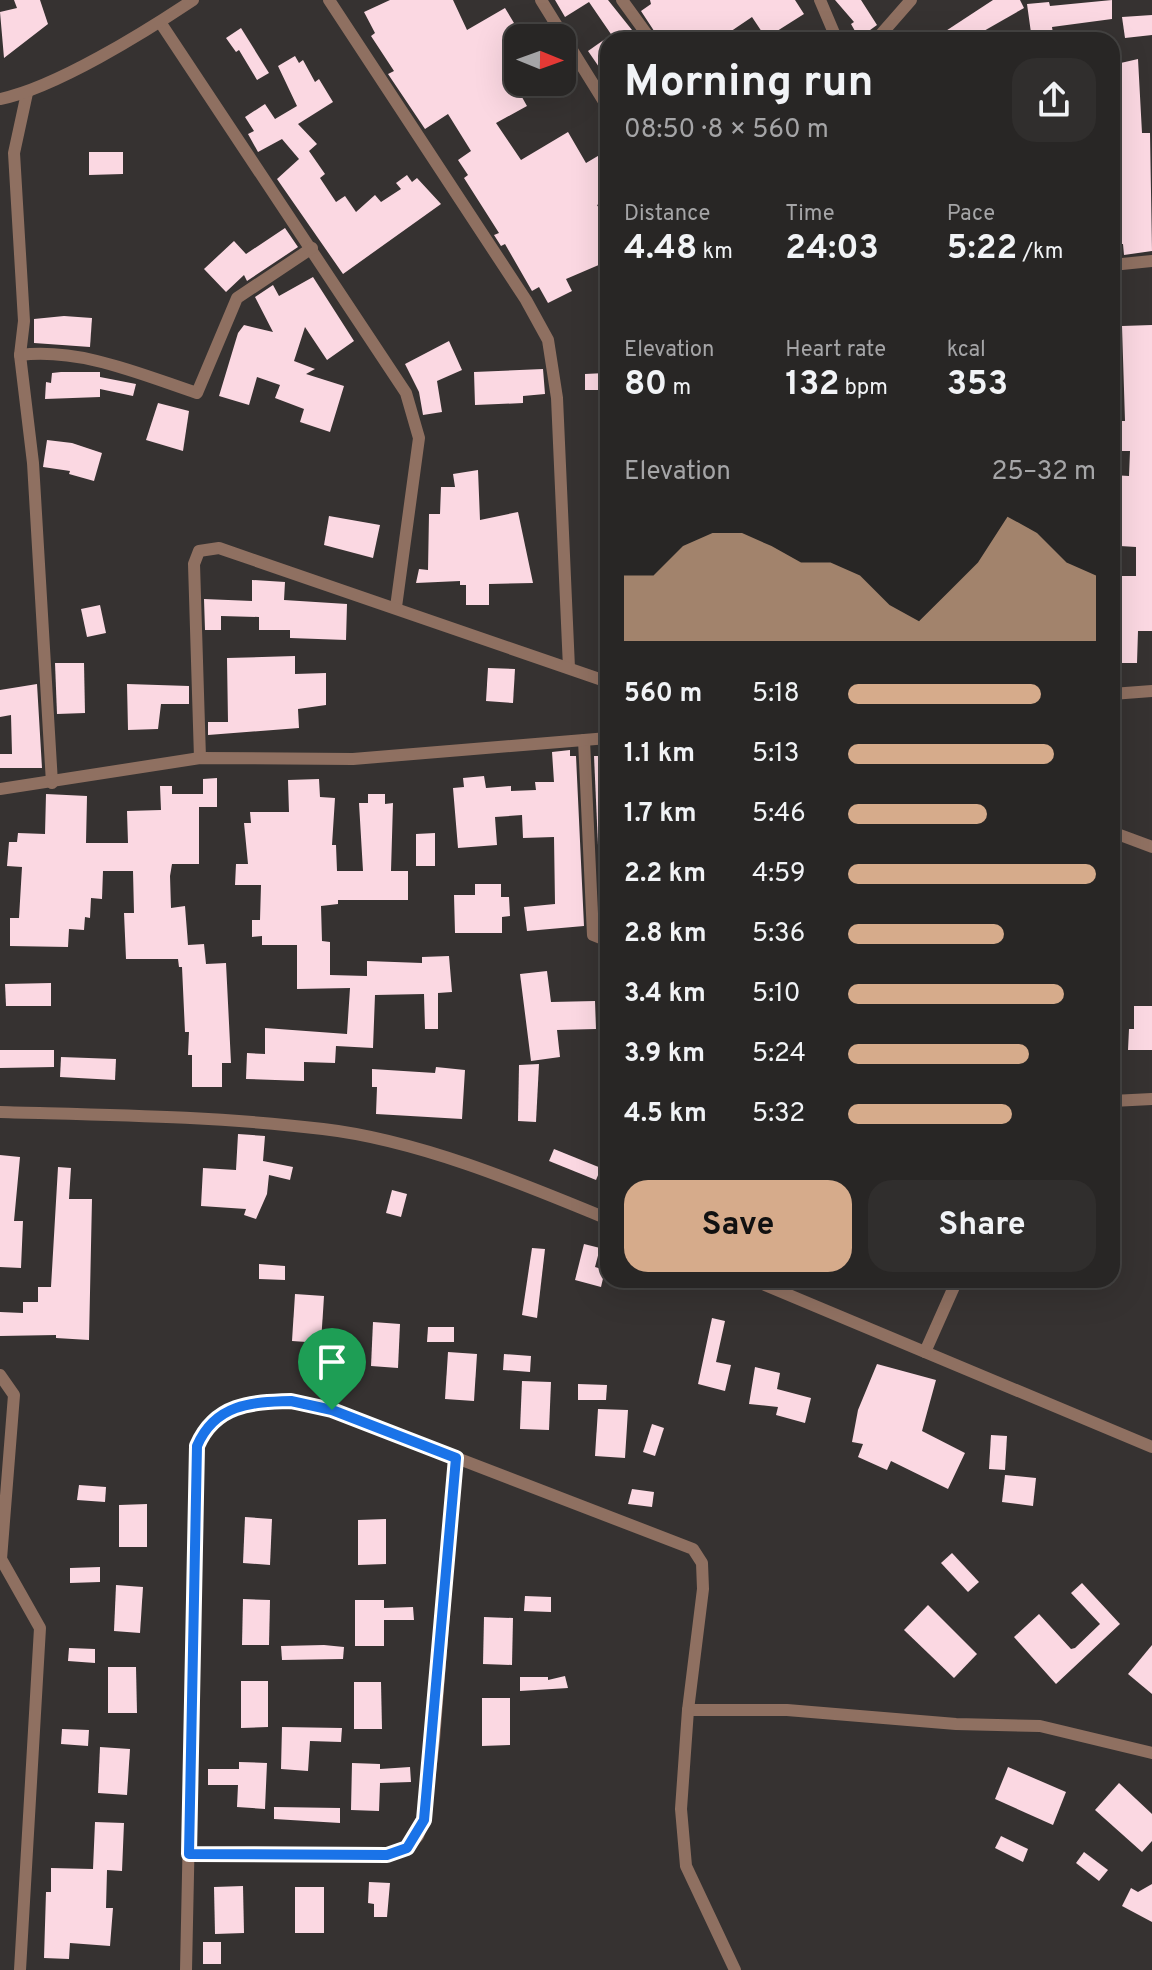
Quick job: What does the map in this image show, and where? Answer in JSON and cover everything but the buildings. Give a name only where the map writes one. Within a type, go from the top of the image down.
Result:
[{"type":"street","points":[[0,99],[27,93],[160,22],[193,0]]},
{"type":"street","points":[[329,0],[526,300],[548,340],[557,398],[569,668]]},
{"type":"street","points":[[541,0],[600,95]]},
{"type":"street","points":[[622,0],[645,32]]},
{"type":"street","points":[[820,0],[834,32]]},
{"type":"street","points":[[883,32],[911,0]]},
{"type":"street","points":[[160,22],[406,393],[419,438],[396,607]]},
{"type":"street","points":[[27,93],[14,153],[24,321],[20,355],[33,463],[52,783]]},
{"type":"street","points":[[20,355],[39,353],[92,358],[197,393],[237,298],[312,248]]},
{"type":"street","points":[[1120,264],[1152,261]]},
{"type":"street","points":[[200,758],[194,564],[199,551],[219,548],[600,679]]},
{"type":"street","points":[[1120,693],[1152,691]]},
{"type":"street","points":[[0,789],[200,758],[353,759],[600,739]]},
{"type":"street","points":[[584,740],[593,935],[600,938]]},
{"type":"street","points":[[1120,835],[1152,847]]},
{"type":"street","points":[[1120,1101],[1152,1099]]},
{"type":"street","points":[[0,1112],[325,1129],[432,1154],[514,1180],[600,1216]]},
{"type":"street","points":[[772,1288],[1152,1447]]},
{"type":"street","points":[[925,1352],[953,1288]]},
{"type":"street","points":[[0,1375],[14,1395],[1,1559],[40,1628],[20,1970]]},
{"type":"street","points":[[186,1970],[197,1446],[203,1433],[228,1409],[252,1402],[291,1401],[332,1410],[693,1549],[702,1563],[703,1589],[688,1710],[681,1809],[686,1866],[735,1970]]},
{"type":"street","points":[[189,1854],[387,1855],[407,1848],[418,1836],[424,1820],[434,1740],[456,1458]]},
{"type":"street","points":[[688,1710],[787,1710],[956,1724],[1040,1726],[1152,1753]]},
{"type":"route","points":[[291,1401],[332,1410],[456,1458],[434,1740],[424,1820],[418,1836],[407,1848],[387,1855],[189,1854],[197,1446],[212,1421],[228,1409],[252,1402],[291,1401]]}]
